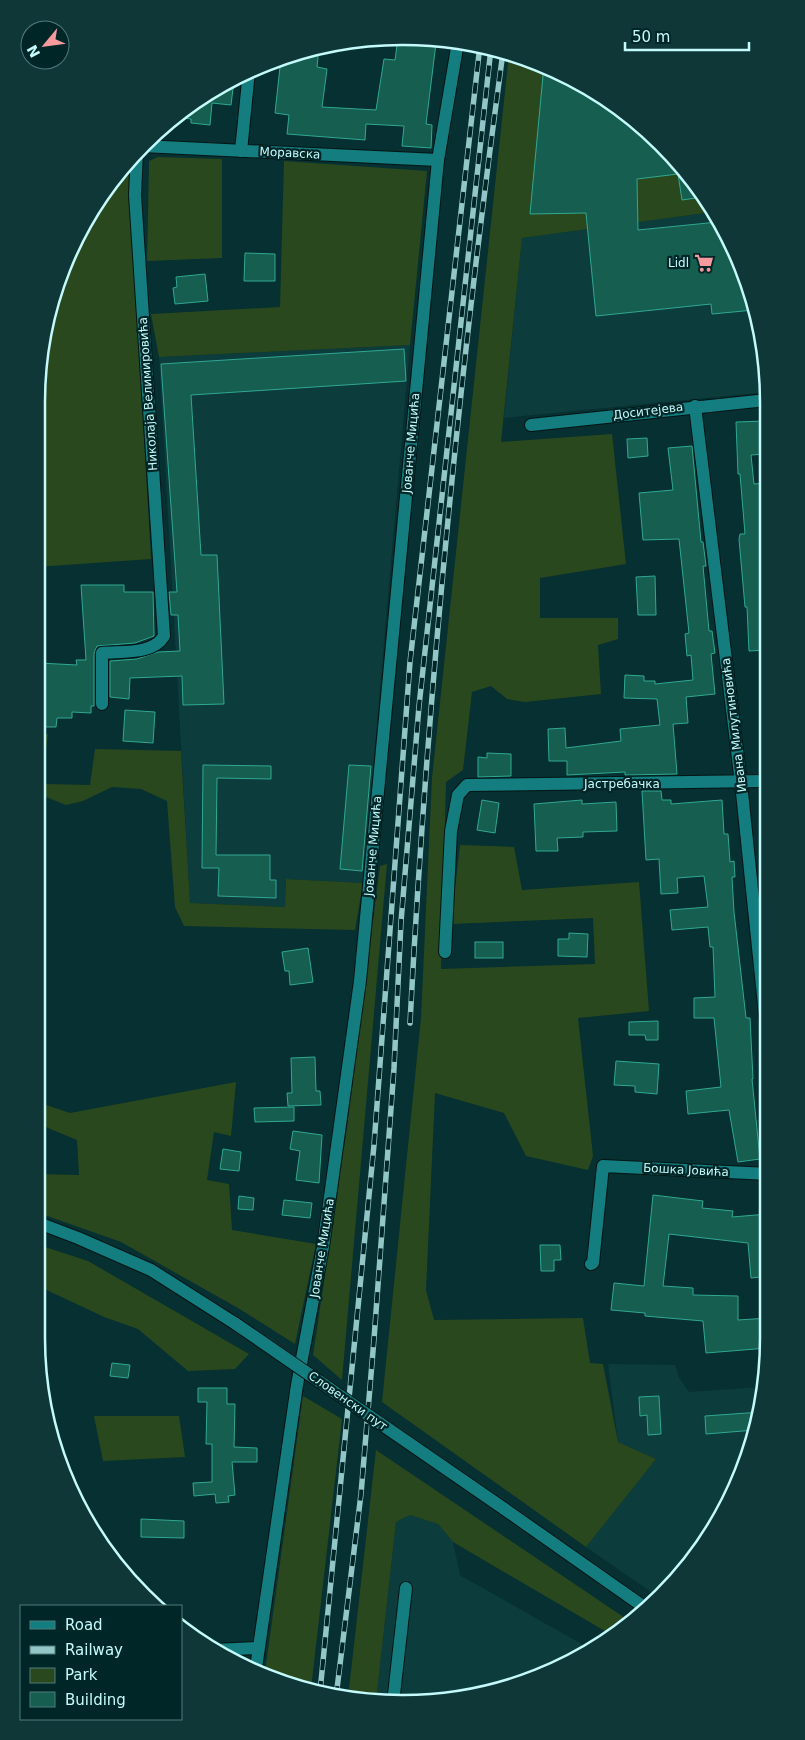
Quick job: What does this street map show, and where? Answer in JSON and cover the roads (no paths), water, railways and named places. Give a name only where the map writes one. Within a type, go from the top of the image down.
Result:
[{"type":"street","name":"Јованче Мицића","points":[[256,1664],[297,1384],[323,1247],[360,982],[438,160],[457,49]]},
{"type":"street","points":[[241,150],[248,80]]},
{"type":"street","name":"Моравска","points":[[154,146],[438,160]]},
{"type":"street","name":"Николаја Велимировића","points":[[102,704],[102,653],[149,648],[158,645],[164,636],[135,194],[136,164]]},
{"type":"street","name":"Доситејева","points":[[531,425],[760,401]]},
{"type":"street","name":"Ивана Милутиновића","points":[[696,406],[741,783],[760,967]]},
{"type":"street","name":"Јастребачка","points":[[445,952],[451,831],[458,795],[467,785],[760,782]]},
{"type":"street","name":"Бошка Јовића","points":[[591,1264],[593,1263],[603,1166],[760,1174]]},
{"type":"street","name":"Словенски пут","points":[[45,1225],[150,1270],[236,1324],[640,1604]]},
{"type":"street","points":[[395,1695],[406,1588]]},
{"type":"street","points":[[228,1649],[258,1648]]},
{"type":"railway","points":[[321,1685],[374,1145],[410,662],[479,54]]},
{"type":"railway","points":[[337,1689],[361,1494],[374,1339],[394,1068],[401,922],[419,706],[490,56]]},
{"type":"railway","points":[[410,1023],[426,779],[446,536],[472,294],[502,59]]},
{"type":"place","name":"Lidl","points":[[704,263]]}]
